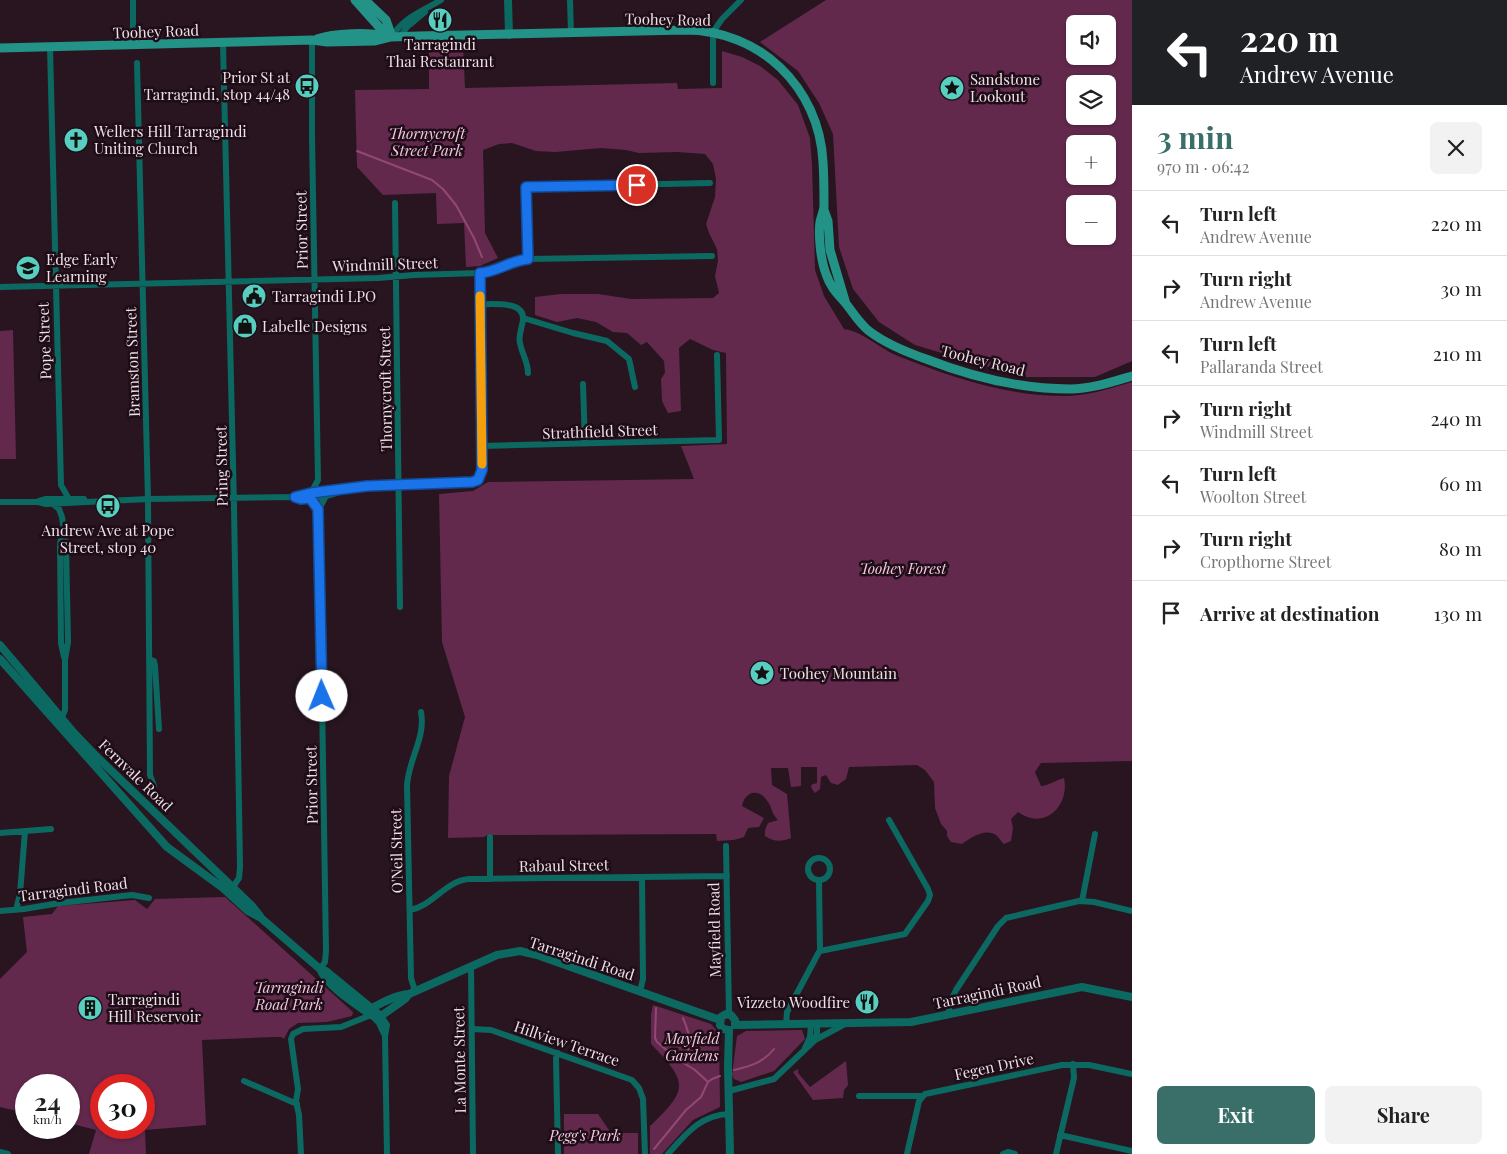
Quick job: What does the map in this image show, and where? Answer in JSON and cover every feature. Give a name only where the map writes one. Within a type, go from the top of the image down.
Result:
[{"type":"main road","points":[[356,0],[380,28],[394,37]]},
{"type":"main road","points":[[365,0],[386,21],[394,37]]},
{"type":"main road","points":[[354,35],[362,32],[367,26],[366,11]]},
{"type":"main road","name":"Toohey Road","points":[[0,48],[312,40],[327,42],[374,41],[394,37],[684,30],[713,32],[737,40],[762,53],[797,86],[807,101],[816,124],[821,147],[824,210],[828,221],[830,250],[846,304],[868,330],[886,342],[957,371],[1014,385],[1070,389],[1099,386],[1132,376]]},
{"type":"main road","name":"Toohey Road","points":[[312,40],[327,36],[377,34],[394,37]]},
{"type":"street","points":[[133,0],[133,45]]},
{"type":"street","points":[[394,37],[399,26],[441,0]]},
{"type":"street","points":[[508,0],[509,35]]},
{"type":"street","points":[[570,0],[570,33]]},
{"type":"street","points":[[713,83],[713,32],[722,19],[741,0]]},
{"type":"street","name":"Prior Street","points":[[310,496],[318,480],[312,40]]},
{"type":"street","name":"Pring Street","points":[[223,42],[234,498],[240,867],[239,878],[233,887]]},
{"type":"street","name":"Pope Street","points":[[50,47],[61,485],[54,502]]},
{"type":"street","name":"Bramston Street","points":[[137,63],[150,593],[150,776],[154,786]]},
{"type":"street","points":[[528,259],[526,187],[710,183]]},
{"type":"street","name":"Thornycroft Street","points":[[395,203],[400,607]]},
{"type":"street","name":"Windmill Street","points":[[0,287],[488,273],[511,262],[528,259],[712,256]]},
{"type":"street","points":[[0,502],[54,502],[82,498],[92,501],[295,497],[301,499],[367,486],[472,482],[480,478],[482,470],[480,273]]},
{"type":"street","points":[[480,304],[514,307],[521,312],[523,318],[519,341],[527,362],[528,373]]},
{"type":"street","points":[[523,318],[607,341],[629,359],[635,387]]},
{"type":"street","name":"Strathfield Street","points":[[481,446],[719,440],[717,355]]},
{"type":"street","points":[[583,384],[585,444]]},
{"type":"street","points":[[318,480],[326,494]]},
{"type":"street","name":"Pope Street","points":[[61,485],[69,501]]},
{"type":"street","points":[[318,509],[326,494]]},
{"type":"street","points":[[310,496],[318,509]]},
{"type":"street","points":[[62,517],[69,501]]},
{"type":"street","points":[[54,502],[62,517],[66,544],[68,642],[65,660],[65,710],[59,720]]},
{"type":"street","name":"Prior Street","points":[[318,509],[326,951],[325,962],[320,969]]},
{"type":"street","name":"Fernvale Road","points":[[0,645],[59,720],[167,847],[223,888],[248,911],[261,918]]},
{"type":"street","name":"Fernvale Road","points":[[0,659],[59,720],[233,887],[261,918],[320,969],[323,976],[338,990],[372,1012]]},
{"type":"street","name":"Bramston Street","points":[[149,660],[154,661],[155,666],[159,729]]},
{"type":"street","name":"O'Neil Street","points":[[412,992],[408,777],[418,748],[422,724],[421,712]]},
{"type":"street","points":[[820,951],[905,934],[929,900],[928,889],[889,820]]},
{"type":"street","points":[[0,833],[51,829]]},
{"type":"street","points":[[16,910],[20,894],[25,831]]},
{"type":"street","points":[[1082,901],[1095,834]]},
{"type":"street","points":[[490,837],[490,879]]},
{"type":"street","name":"Mayfield Road","points":[[726,846],[729,1014]]},
{"type":"street","name":"Rabaul Street","points":[[410,910],[424,905],[456,882],[469,878],[727,876]]},
{"type":"street","points":[[640,991],[643,979],[642,877]]},
{"type":"street","points":[[786,1025],[787,1012],[820,951],[819,880]]},
{"type":"street","name":"Tarragindi Road","points":[[0,911],[132,895],[149,898]]},
{"type":"street","points":[[949,1014],[948,1005],[956,990],[1002,921],[1012,915],[1082,901],[1132,911]]},
{"type":"street","name":"Tarragindi Road","points":[[372,1012],[403,994],[412,992],[505,952],[520,951],[537,955],[720,1020]]},
{"type":"street","name":"La Monte Street","points":[[471,966],[473,1154]]},
{"type":"street","name":"Tarragindi Road","points":[[732,1027],[908,1022],[1082,987],[1132,997]]},
{"type":"street","name":"Tarragindi Road","points":[[381,1016],[412,992]]},
{"type":"street","points":[[372,1012],[381,1016],[387,1025],[385,1036],[387,1154]]},
{"type":"street","points":[[372,1012],[385,1036]]},
{"type":"street","points":[[301,1154],[299,1113],[296,1104],[298,1088],[291,1039],[293,1034],[303,1029],[346,1026],[372,1012]]},
{"type":"street","points":[[730,1154],[729,1091],[734,1018],[729,1014],[724,1015],[720,1020],[722,1027],[732,1027]]},
{"type":"street","points":[[729,1091],[774,1079],[815,1040],[846,1023]]},
{"type":"street","points":[[814,1024],[817,1033],[815,1040]]},
{"type":"street","points":[[805,1049],[814,1024]]},
{"type":"street","name":"Hillview Terrace","points":[[472,1028],[490,1030],[632,1080],[639,1088],[644,1099],[645,1154]]},
{"type":"street","points":[[558,1053],[556,1058],[558,1154]]},
{"type":"street","points":[[1056,1154],[1074,1078],[1074,1064]]},
{"type":"street","name":"Fegen Drive","points":[[859,1096],[922,1096],[929,1092],[1074,1064],[1097,1066],[1132,1074]]},
{"type":"street","points":[[244,1081],[296,1104]]},
{"type":"street","points":[[907,1154],[922,1096]]},
{"type":"street","points":[[668,1154],[703,1120],[716,1115],[729,1114]]},
{"type":"street","points":[[1060,1135],[1130,1152]]},
{"type":"street","points":[[0,1152],[8,1154]]},
{"type":"street","points":[[1003,1154],[1008,1152],[1016,1154]]},
{"type":"green space","points":[[826,0],[1132,0],[1132,361],[1095,377],[1023,377],[915,345],[879,322],[853,289],[839,247],[833,134],[819,103],[798,71],[760,42]]},
{"type":"green space","name":"Toohey Forest","points":[[429,45],[463,45],[465,88],[677,83],[678,89],[722,88],[722,51],[742,57],[760,66],[778,80],[798,105],[810,138],[815,270],[824,296],[844,329],[865,337],[891,353],[919,364],[960,379],[1003,390],[1069,396],[1093,393],[1132,382],[1132,761],[1041,763],[1035,772],[1041,786],[1064,778],[1063,798],[1053,813],[1046,817],[1037,819],[1018,812],[1011,819],[1013,828],[1011,841],[1004,844],[996,835],[991,833],[982,833],[962,844],[951,842],[935,808],[934,782],[925,770],[917,765],[849,767],[846,779],[838,785],[831,783],[826,775],[821,777],[820,789],[815,793],[811,785],[817,783],[817,767],[801,767],[801,786],[791,787],[788,768],[771,768],[772,785],[787,794],[791,838],[781,841],[765,836],[768,823],[778,820],[765,797],[757,793],[749,794],[742,806],[764,818],[759,827],[748,828],[744,837],[734,840],[717,841],[716,834],[487,835],[484,837],[448,838],[449,776],[465,717],[442,642],[439,494],[473,491],[488,482],[694,479],[681,446],[727,444],[726,353],[713,350],[690,339],[679,348],[681,411],[668,413],[662,401],[661,379],[665,373],[664,361],[647,342],[641,345],[627,333],[613,332],[596,322],[577,318],[557,322],[535,315],[535,297],[561,294],[598,294],[631,299],[713,298],[719,293],[715,276],[718,261],[717,249],[706,224],[715,197],[716,179],[713,164],[705,154],[677,152],[639,153],[601,148],[555,152],[536,151],[512,143],[499,144],[483,150],[485,233],[498,258],[480,266],[466,267],[464,223],[437,224],[436,193],[383,195],[357,167],[355,90],[429,89]]},
{"type":"green space","points":[[13,330],[16,459],[0,459],[0,331]]},
{"type":"green space","name":"Tarragindi Road Park","points":[[225,897],[353,1012],[352,1016],[327,1022],[298,1023],[289,1029],[284,1039],[273,1037],[202,1040],[206,1125],[155,1129],[155,1074],[90,1074],[90,1128],[80,1126],[80,1074],[15,1074],[15,1110],[0,1107],[0,979],[27,952],[23,917],[52,914],[58,906],[135,900],[147,909],[155,899]]},
{"type":"green space","name":"Mayfield Gardens","points":[[653,1005],[711,1024],[718,1032],[719,1038],[720,1107],[693,1120],[662,1154],[650,1154],[650,1126],[672,1103],[679,1085],[672,1068],[651,1044],[651,1014]]},
{"type":"green space","points":[[802,1030],[805,1039],[774,1071],[741,1082],[734,1079],[732,1075],[737,1036],[746,1031]]},
{"type":"green space","points":[[846,1061],[848,1085],[844,1090],[843,1098],[813,1100],[793,1072],[798,1069],[798,1073],[810,1087]]},
{"type":"green space","name":"Pegg's Park","points":[[564,1114],[598,1114],[611,1133],[638,1133],[638,1154],[564,1154]]},
{"type":"green space","points":[[93,1139],[145,1139],[146,1154],[89,1154]]},
{"type":"waterway","points":[[357,151],[432,180],[443,189],[456,205],[482,257]]},
{"type":"waterway","points":[[656,1008],[655,1038],[657,1042],[708,1082]]},
{"type":"waterway","points":[[682,1062],[688,1051],[690,1040],[683,1018]]},
{"type":"waterway","points":[[734,1070],[761,1061],[774,1049]]},
{"type":"waterway","points":[[654,1149],[686,1110],[701,1097],[708,1082],[720,1076]]},
{"type":"slow traffic","points":[[480,296],[482,464]]},
{"type":"place","name":"Tarragindi Thai Restaurant","points":[[440,20]]},
{"type":"place","name":"Prior St at Tarragindi, stop 44/48","points":[[307,86]]},
{"type":"place","name":"Sandstone Lookout","points":[[952,88]]},
{"type":"place","name":"Wellers Hill Tarragindi Uniting Church","points":[[76,140]]},
{"type":"place","name":"Edge Early Learning","points":[[28,268]]},
{"type":"place","name":"Tarragindi LPO","points":[[254,296]]},
{"type":"place","name":"Labelle Designs","points":[[245,326]]},
{"type":"place","name":"Andrew Ave at Pope Street, stop 40","points":[[108,506]]},
{"type":"place","name":"Toohey Mountain","points":[[762,673]]},
{"type":"place","name":"Vizzeto Woodfire","points":[[867,1002]]},
{"type":"place","name":"Tarragindi Hill Reservoir","points":[[90,1008]]},
{"type":"route","points":[[322,696],[318,509],[310,498],[301,499],[295,497],[356,487],[472,482],[478,480],[482,470],[480,273],[488,273],[511,262],[528,259],[526,187],[637,185]]},
{"type":"park label","name":"Thornycroft Street Park","points":[[427,142]]}]
